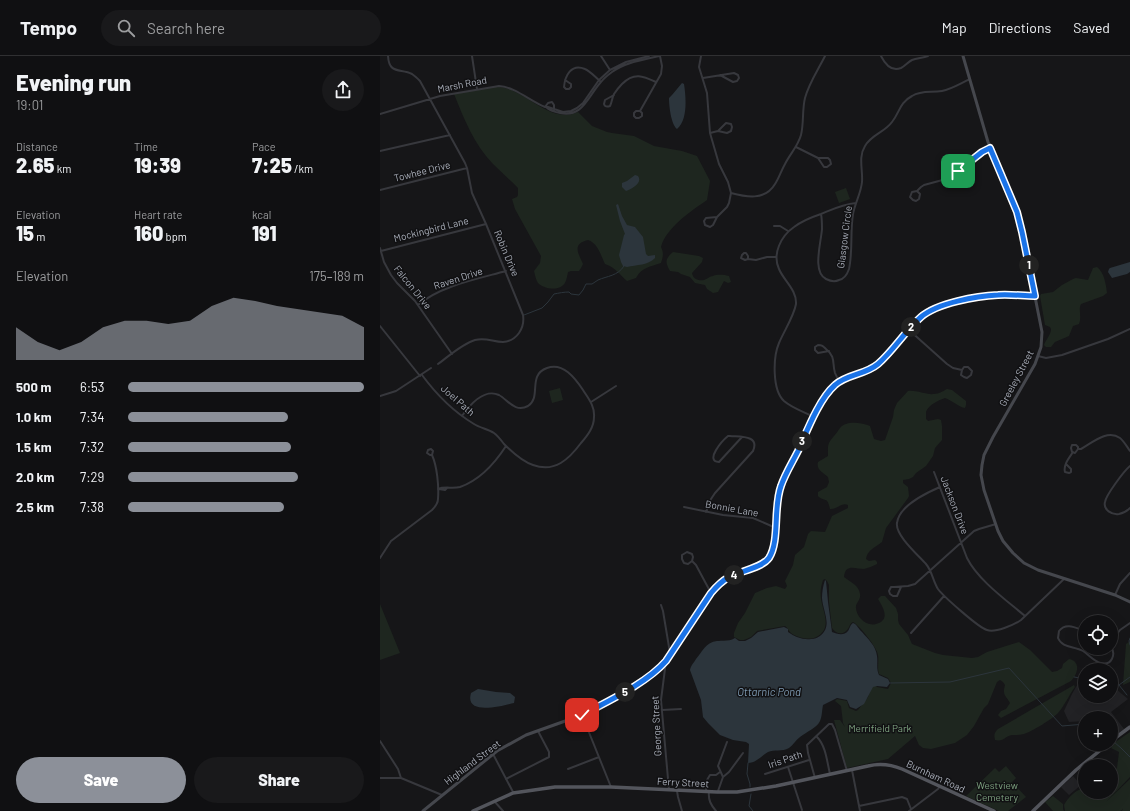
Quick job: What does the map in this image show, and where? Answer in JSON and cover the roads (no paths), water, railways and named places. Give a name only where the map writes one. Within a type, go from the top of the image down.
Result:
[{"type":"main road","points":[[1118,736],[1130,727]]},
{"type":"main road","points":[[1033,811],[1076,770],[1099,751]]},
{"type":"main road","name":"Ferry Street","points":[[473,811],[513,793],[559,787],[611,786],[708,792],[748,791],[879,764],[892,765]]},
{"type":"main road","name":"Burnham Road","points":[[892,765],[994,811]]},
{"type":"street","name":"Robin Drive","points":[[388,56],[392,68],[410,73],[420,82],[450,134],[467,168],[472,193],[523,313],[523,323],[520,332],[512,339],[505,341],[485,339],[474,340],[438,364]]},
{"type":"street","points":[[472,56],[477,89]]},
{"type":"street","points":[[601,56],[611,71]]},
{"type":"street","name":"Marsh Road","points":[[380,114],[452,93],[499,86],[505,86],[545,107],[563,112],[571,111],[583,103],[600,81],[611,71],[626,62],[649,56]]},
{"type":"street","name":"Marsh Road","points":[[611,71],[627,64],[659,56]]},
{"type":"street","points":[[640,111],[662,71],[659,56]]},
{"type":"street","points":[[701,56],[700,67],[707,93],[710,133],[719,164],[728,182],[731,193],[727,207],[717,217],[711,226],[708,227],[704,224],[707,217],[717,217]]},
{"type":"street","points":[[731,193],[754,197],[762,195],[775,184],[785,163],[796,147],[801,132],[802,112],[806,96],[825,56]]},
{"type":"street","points":[[881,56],[886,65],[895,69],[903,67],[914,59],[928,56]]},
{"type":"street","name":"Greeley Street","points":[[964,56],[990,148],[1017,212],[1042,332],[1038,356],[986,450],[981,475],[983,485],[1003,541],[1020,560],[1038,570],[1115,595],[1130,602]]},
{"type":"street","points":[[565,80],[571,85],[571,88],[566,90],[564,88],[565,80],[566,76],[569,72],[579,68],[587,70],[600,81]]},
{"type":"street","points":[[703,78],[720,75],[735,73],[739,78],[737,81],[733,82],[720,75]]},
{"type":"street","points":[[614,95],[604,100],[605,106],[609,107],[611,105],[614,95],[626,80],[634,76],[644,77],[656,82]]},
{"type":"street","name":"Glasgow Circle","points":[[821,214],[822,227],[818,260],[819,270],[825,279],[836,281],[844,278],[849,269],[853,216],[862,183],[862,151],[869,140],[893,122],[903,103],[910,97],[919,93],[944,90],[970,79]]},
{"type":"street","points":[[545,107],[548,102],[552,102],[554,105],[554,110]]},
{"type":"street","points":[[710,133],[718,131],[728,133],[732,130],[731,124],[726,123],[718,131]]},
{"type":"street","points":[[380,151],[450,134]]},
{"type":"street","points":[[796,147],[818,158],[828,158],[831,164],[824,167],[818,158]]},
{"type":"street","points":[[918,192],[924,185],[952,176],[982,152],[990,148]]},
{"type":"street","name":"Towhee Drive","points":[[380,190],[467,168]]},
{"type":"street","points":[[914,191],[918,192],[920,194],[920,198],[916,201],[912,200],[910,198],[911,193],[914,191]]},
{"type":"street","points":[[814,417],[785,402],[777,390],[775,377],[776,355],[779,344],[794,311],[796,300],[792,288],[779,269],[776,257],[778,246],[788,231],[803,221],[844,204],[856,203]]},
{"type":"street","name":"Mockingbird Lane","points":[[380,250],[486,224]]},
{"type":"street","points":[[774,226],[780,226],[788,231]]},
{"type":"street","name":"Falcon Drive","points":[[380,250],[385,265],[394,280],[418,305],[452,354]]},
{"type":"street","points":[[748,258],[756,260],[767,257],[776,257]]},
{"type":"street","name":"Raven Drive","points":[[418,305],[426,298],[440,291],[506,271]]},
{"type":"street","name":"Highland Street","points":[[423,811],[493,754],[519,738],[582,715],[609,701],[657,671],[666,661],[711,593],[729,577],[755,567],[769,558],[773,550],[776,528],[777,500],[780,490],[814,417],[830,390],[840,381],[877,365],[925,314],[935,308],[959,301],[994,295],[1035,296]]},
{"type":"street","name":"Joel Path","points":[[380,326],[429,385],[462,416],[478,426],[492,432],[506,446],[534,466],[549,467],[558,464],[571,456],[590,432],[594,422],[595,415],[591,402]]},
{"type":"street","points":[[1038,356],[1046,358],[1062,354],[1130,329]]},
{"type":"street","points":[[909,330],[947,364],[953,368],[962,370],[964,367],[968,367],[971,370],[971,375],[967,378],[964,377],[961,373],[962,370]]},
{"type":"street","points":[[829,351],[818,353],[815,350],[815,347],[818,344],[829,351],[833,357],[836,375],[840,381]]},
{"type":"street","points":[[462,416],[474,402],[490,394],[500,396],[514,407],[519,408],[527,406],[533,399],[537,376],[540,372],[549,367],[559,368],[572,375],[591,402],[616,386]]},
{"type":"street","points":[[380,396],[396,391],[431,368]]},
{"type":"street","points":[[1066,464],[1073,452],[1076,452],[1109,435],[1120,438],[1130,451]]},
{"type":"street","points":[[706,512],[711,499],[718,488],[753,451],[755,444],[753,440],[747,437],[730,436],[726,438],[715,451],[714,460],[718,463],[742,437]]},
{"type":"street","points":[[1073,452],[1071,449],[1072,445],[1077,446],[1078,450]]},
{"type":"street","points":[[438,489],[446,490],[447,488],[458,487],[472,482],[488,469],[506,446]]},
{"type":"street","points":[[380,558],[395,538],[434,508],[438,501],[435,463],[432,455]]},
{"type":"street","points":[[1130,466],[1122,475],[1107,498],[1105,504],[1107,510],[1116,514],[1123,513],[1130,508]]},
{"type":"street","name":"Jackson Drive","points":[[934,472],[967,558],[974,570],[1025,616]]},
{"type":"street","points":[[940,487],[922,495],[901,513],[897,521],[898,531],[928,566],[937,587],[944,596],[977,624],[988,631],[1012,625],[1025,616],[1064,579]]},
{"type":"street","name":"Bonnie Lane","points":[[684,507],[728,516],[753,518],[776,528]]},
{"type":"street","points":[[901,586],[897,596],[890,594],[889,590],[891,587],[901,586],[913,585],[970,534],[979,528],[996,524]]},
{"type":"street","points":[[692,561],[688,564],[683,562],[681,558],[683,554],[687,552],[691,554],[693,558],[692,561],[711,593]]},
{"type":"street","points":[[1115,595],[1120,584],[1130,573]]},
{"type":"street","points":[[911,633],[944,596]]},
{"type":"street","points":[[661,605],[670,653]]},
{"type":"street","points":[[1118,633],[1130,623]]},
{"type":"street","points":[[1078,629],[1065,626],[1059,631],[1058,635],[1058,639],[1063,645],[1078,649]]},
{"type":"street","points":[[1088,655],[1102,664],[1108,663],[1112,660],[1113,655]]},
{"type":"street","name":"George Street","points":[[666,661],[661,700],[669,790]]},
{"type":"street","points":[[662,710],[681,709]]},
{"type":"street","points":[[582,715],[611,786]]},
{"type":"street","points":[[815,778],[809,760],[807,745],[827,726],[832,724],[836,730],[847,771]]},
{"type":"street","points":[[506,779],[549,757],[549,752],[538,731]]},
{"type":"street","points":[[816,737],[821,742],[823,747],[830,774]]},
{"type":"street","points":[[380,741],[398,769],[401,778]]},
{"type":"street","points":[[723,777],[718,766],[727,742]]},
{"type":"street","points":[[717,792],[723,777],[729,772],[743,753]]},
{"type":"street","points":[[493,754],[513,793]]},
{"type":"street","points":[[568,769],[599,757]]},
{"type":"street","name":"Iris Path","points":[[765,774],[809,760]]},
{"type":"street","points":[[788,767],[802,810]]},
{"type":"street","points":[[852,770],[860,811]]},
{"type":"street","points":[[716,811],[708,797],[707,780],[710,775],[716,775],[720,772]]},
{"type":"street","points":[[380,778],[401,778],[442,795]]},
{"type":"street","points":[[859,806],[902,797],[907,798],[910,810],[940,786]]},
{"type":"street","points":[[677,790],[682,811]]},
{"type":"street","points":[[494,802],[503,811]]},
{"type":"water","points":[[682,83],[684,84],[685,89],[685,114],[681,125],[677,129],[672,119],[669,98]]},
{"type":"water","points":[[635,175],[638,176],[638,183],[626,191],[622,187],[622,183]]},
{"type":"water","points":[[618,204],[627,225],[635,227],[643,237],[646,254],[648,256],[655,255],[655,258],[649,262],[627,267],[623,266],[619,255],[625,234],[616,205]]},
{"type":"water","points":[[1130,262],[1130,272],[1127,274],[1112,278],[1108,272],[1110,268]]},
{"type":"water","name":"Ottarnic Pond","points":[[825,580],[832,632],[845,634],[853,623],[856,625],[875,649],[879,675],[888,679],[890,683],[887,687],[873,687],[864,704],[856,709],[850,707],[847,700],[837,698],[823,705],[819,723],[800,737],[789,748],[770,751],[756,761],[748,763],[749,744],[720,735],[703,717],[701,700],[690,670],[691,667],[705,648],[713,642],[735,638],[739,641],[745,641],[758,632],[784,627],[788,629],[788,632],[799,638],[815,639],[819,637],[824,632],[827,623],[822,598]]},
{"type":"water","points":[[478,689],[510,693],[515,697],[514,703],[486,708],[473,705],[470,700],[471,693]]},
{"type":"waterway","points":[[524,315],[542,308],[554,294],[569,292],[571,294],[579,295],[586,284],[592,284],[598,280],[616,274],[624,266]]},
{"type":"waterway","points":[[1130,638],[1130,645]]},
{"type":"waterway","points":[[890,683],[950,682],[1009,668],[1062,726],[1078,725]]},
{"type":"waterway","points":[[1074,677],[1078,678]]},
{"type":"waterway","points":[[1119,685],[1130,677]]},
{"type":"waterway","points":[[1118,684],[1127,695]]},
{"type":"waterway","points":[[1118,745],[1130,757]]},
{"type":"waterway","points":[[748,763],[747,774],[750,787]]},
{"type":"waterway","points":[[751,794],[749,806],[753,811]]},
{"type":"park label","name":"Merrifield Park","points":[[880,728]]},
{"type":"park label","name":"Westview Cemetery","points":[[997,790]]}]
